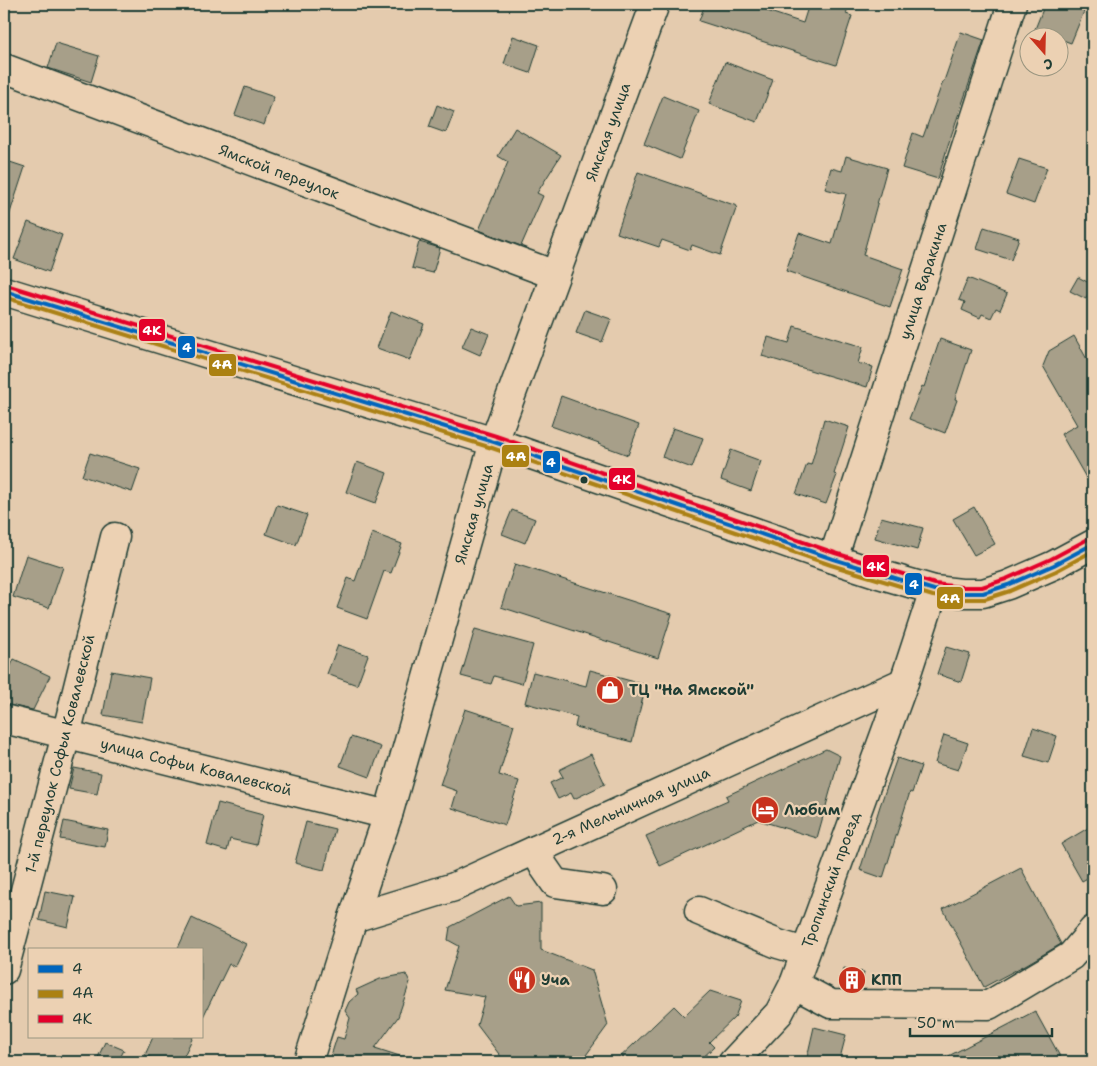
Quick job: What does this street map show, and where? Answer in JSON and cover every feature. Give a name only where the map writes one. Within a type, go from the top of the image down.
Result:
[{"type":"street","name":"Ямская улица","points":[[308,1062],[353,918],[388,815],[494,442],[655,4]]},
{"type":"street","name":"улица Варакина","points":[[833,559],[1012,4]]},
{"type":"street","name":"Ямской переулок","points":[[4,68],[555,276]]},
{"type":"street","points":[[4,291],[494,442],[833,559],[934,590],[984,593],[1054,565],[1093,544]]},
{"type":"street","name":"1-й переулок Софьи Ковалевской","points":[[4,968],[66,735],[114,537]]},
{"type":"street","name":"Тропинский проезд","points":[[733,1062],[779,1013],[794,984],[904,682],[934,590]]},
{"type":"street","name":"2-я Мельничная улица","points":[[353,918],[454,887],[904,682]]},
{"type":"street","name":"улица Софьи Ковалевской","points":[[4,719],[388,815]]},
{"type":"street","points":[[535,850],[555,883],[603,890]]},
{"type":"street","points":[[699,911],[778,944],[805,952]]},
{"type":"street","points":[[794,984],[831,1004],[989,1006],[1071,956],[1093,930]]},
{"type":"building","points":[[705,4],[769,4],[767,11],[803,23],[809,4],[849,4],[846,14],[852,16],[836,65],[699,21]]},
{"type":"building","points":[[1045,4],[1087,4],[1071,43],[1070,28],[1035,28]]},
{"type":"building","points":[[961,32],[984,40],[938,179],[902,168],[913,133],[923,137]]},
{"type":"building","points":[[513,36],[539,45],[530,73],[504,64]]},
{"type":"building","points":[[56,43],[99,56],[91,82],[48,68]]},
{"type":"building","points":[[725,62],[773,80],[757,122],[709,104]]},
{"type":"building","points":[[245,87],[274,97],[264,125],[235,115]]},
{"type":"building","points":[[663,96],[699,111],[680,159],[644,144]]},
{"type":"building","points":[[437,105],[454,112],[446,133],[429,127]]},
{"type":"building","points":[[515,128],[561,155],[537,193],[543,196],[521,246],[479,230],[508,162],[498,156]]},
{"type":"building","points":[[846,156],[887,168],[863,255],[903,269],[890,307],[786,271],[799,233],[832,244],[846,194],[825,189],[831,168],[842,171]]},
{"type":"building","points":[[1019,159],[1047,168],[1034,204],[1006,194]]},
{"type":"building","points":[[4,160],[25,167],[7,222],[4,221]]},
{"type":"building","points":[[638,172],[737,206],[720,255],[692,245],[690,250],[662,240],[659,247],[617,233]]},
{"type":"building","points":[[28,222],[62,235],[49,272],[14,259]]},
{"type":"building","points":[[984,227],[1019,238],[1011,260],[977,249]]},
{"type":"building","points":[[419,242],[440,248],[433,273],[412,268]]},
{"type":"building","points":[[1078,277],[1093,285],[1086,299],[1070,291]]},
{"type":"building","points":[[968,278],[1007,294],[1000,310],[996,308],[991,318],[982,314],[980,318],[962,310],[965,302],[959,300]]},
{"type":"building","points":[[585,310],[611,319],[602,342],[576,333]]},
{"type":"building","points":[[391,311],[424,324],[410,360],[377,348]]},
{"type":"building","points":[[794,326],[863,347],[858,363],[873,367],[867,387],[762,356],[768,337],[789,343]]},
{"type":"building","points":[[471,327],[489,334],[480,355],[462,347]]},
{"type":"building","points":[[1074,336],[1093,370],[1093,490],[1061,434],[1077,425],[1043,366],[1049,351]]},
{"type":"building","points":[[940,339],[971,350],[955,399],[957,400],[945,433],[909,419],[922,386],[924,387]]},
{"type":"building","points":[[561,396],[639,425],[628,455],[551,426]]},
{"type":"building","points":[[824,419],[849,427],[834,474],[837,475],[826,504],[796,494],[807,464],[811,465]]},
{"type":"building","points":[[673,428],[703,438],[692,468],[662,457]]},
{"type":"building","points":[[731,450],[761,461],[751,491],[721,480]]},
{"type":"building","points":[[90,453],[140,469],[132,492],[82,476]]},
{"type":"building","points":[[357,462],[387,473],[376,503],[346,492]]},
{"type":"building","points":[[277,505],[307,515],[296,545],[266,534]]},
{"type":"building","points":[[974,507],[995,544],[974,555],[953,519]]},
{"type":"building","points":[[512,510],[535,519],[525,543],[502,534]]},
{"type":"building","points":[[881,517],[923,528],[917,550],[875,538]]},
{"type":"building","points":[[372,533],[402,544],[391,573],[384,571],[367,619],[337,608],[348,578],[355,581]]},
{"type":"building","points":[[26,555],[63,567],[49,608],[13,597]]},
{"type":"building","points":[[515,564],[672,614],[658,658],[501,607]]},
{"type":"building","points":[[475,629],[533,645],[522,684],[494,676],[491,684],[461,676]]},
{"type":"building","points":[[338,645],[368,655],[357,685],[327,674]]},
{"type":"building","points":[[946,647],[970,654],[961,682],[937,674]]},
{"type":"building","points":[[14,659],[50,676],[33,710],[4,704],[4,680]]},
{"type":"building","points":[[590,670],[646,685],[632,742],[575,727],[577,717],[525,703],[533,672],[586,686]]},
{"type":"building","points":[[111,671],[150,678],[142,722],[103,715]]},
{"type":"building","points":[[465,709],[514,725],[499,775],[519,781],[505,825],[452,808],[457,791],[440,785]]},
{"type":"building","points":[[1033,728],[1057,736],[1048,763],[1024,756]]},
{"type":"building","points":[[944,735],[968,743],[958,770],[935,763]]},
{"type":"building","points":[[351,737],[381,747],[370,777],[340,766]]},
{"type":"building","name":"Любим","points":[[826,749],[840,756],[817,838],[758,820],[660,866],[646,836],[728,800],[726,796]]},
{"type":"building","points":[[591,754],[605,784],[574,799],[571,793],[558,799],[550,783],[563,777],[559,770]]},
{"type":"building","points":[[897,758],[921,766],[912,793],[910,792],[883,878],[860,870]]},
{"type":"building","points":[[74,768],[101,773],[97,794],[69,789]]},
{"type":"building","points":[[218,803],[263,815],[256,845],[230,839],[227,851],[207,845]]},
{"type":"building","points":[[64,821],[108,830],[105,847],[60,839]]},
{"type":"building","points":[[306,822],[335,829],[324,870],[295,863]]},
{"type":"building","points":[[1093,825],[1093,875],[1082,881],[1061,844]]},
{"type":"building","points":[[1021,868],[1061,944],[984,987],[943,909]]},
{"type":"building","points":[[45,891],[75,897],[68,927],[39,920]]},
{"type":"building","name":"Уча","points":[[509,896],[516,906],[541,903],[541,950],[592,970],[608,1025],[581,1062],[505,1062],[477,1025],[485,997],[445,990],[459,946],[448,940],[450,927]]},
{"type":"building","points":[[192,918],[246,944],[235,967],[229,964],[202,1019],[202,948],[178,948]]},
{"type":"building","name":"КПП","points":[[844,968],[864,972],[861,989],[840,988]]},
{"type":"building","points":[[406,974],[410,982],[398,1017],[375,1048],[409,1059],[409,1062],[329,1062],[337,1037],[344,1039],[350,1018],[345,1011],[349,1002],[358,994],[356,990],[380,979]]},
{"type":"building","points":[[710,991],[741,1001],[735,1017],[709,1042],[714,1047],[698,1062],[615,1062],[674,1006],[684,1016]]},
{"type":"building","points":[[1035,1011],[1063,1062],[937,1062]]},
{"type":"building","points":[[814,1027],[846,1035],[839,1062],[806,1062]]},
{"type":"building","points":[[153,1038],[193,1038],[181,1062],[160,1062],[145,1055]]},
{"type":"building","points":[[105,1042],[124,1050],[118,1062],[96,1062]]},
{"type":"transit line","name":"4К","points":[[6,285],[496,436],[835,553],[935,584],[982,587],[1006,579],[1051,559],[1090,538]]},
{"type":"transit line","name":"4","points":[[4,291],[494,442],[833,559],[934,590],[983,593],[1008,585],[1054,565],[1093,544]]},
{"type":"transit line","name":"4А","points":[[4,297],[492,448],[831,565],[933,596],[985,599],[1010,591],[1056,571],[1093,551]]},
{"type":"place","name":"ТЦ \"На Ямской\"","points":[[610,690]]},
{"type":"place","name":"Любим","points":[[765,810]]},
{"type":"place","name":"Уча","points":[[522,980]]},
{"type":"place","name":"КПП","points":[[852,980]]}]
